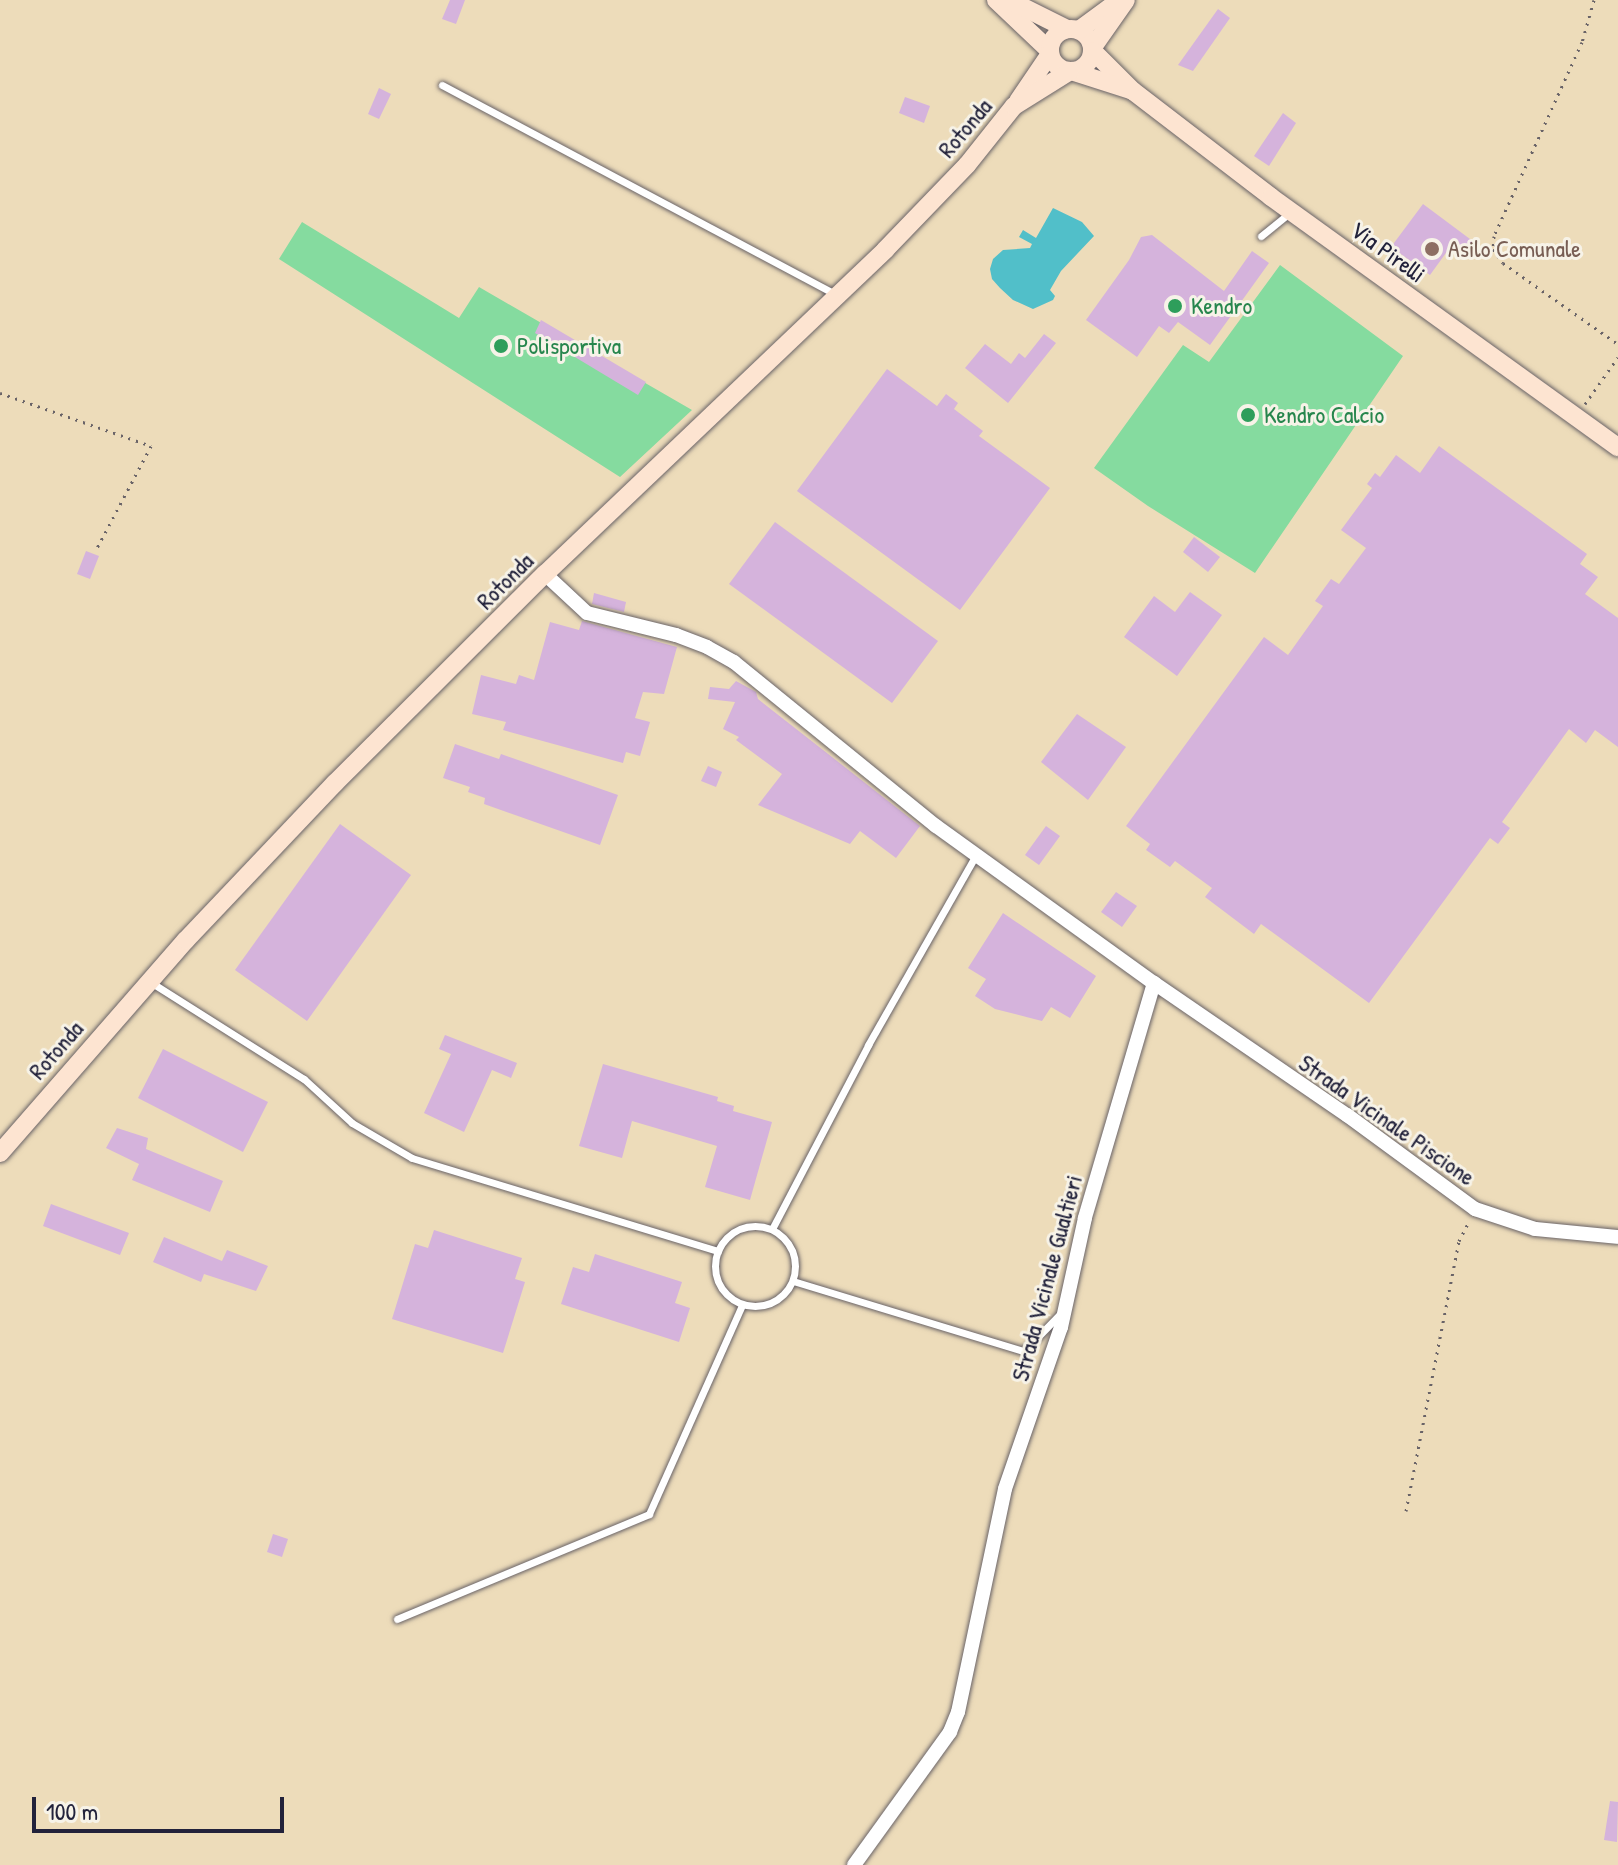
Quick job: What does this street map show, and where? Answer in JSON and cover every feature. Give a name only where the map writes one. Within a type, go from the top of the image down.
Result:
[{"type":"main road","points":[[996,0],[1050,53],[1055,64],[1072,72],[1085,68],[1123,0]]},
{"type":"main road","points":[[1009,0],[1088,36],[1093,49]]},
{"type":"main road","points":[[1014,106],[1050,53],[1057,34],[1073,29],[1123,0]]},
{"type":"main road","name":"Via Pirelli","points":[[1093,49],[1133,91],[1290,211],[1618,447]]},
{"type":"main road","name":"Via Pirelli","points":[[1072,72],[1133,91]]},
{"type":"main road","name":"Rotonda","points":[[0,1153],[149,982],[335,783],[545,574],[967,165],[1014,106],[1072,72]]},
{"type":"street","points":[[545,574],[587,613],[676,635],[734,662],[936,826],[1154,983]]},
{"type":"street","name":"Strada Vicinale Piscione","points":[[1154,983],[1347,1115],[1475,1209],[1535,1229],[1618,1237]]},
{"type":"street","name":"Strada Vicinale Gualtieri","points":[[854,1865],[950,1732],[958,1712],[1005,1489],[1065,1309],[1093,1188],[1154,983]]},
{"type":"lane","points":[[442,85],[836,295]]},
{"type":"lane","points":[[1261,236],[1290,211]]},
{"type":"lane","points":[[772,1229],[868,1045],[976,855]]},
{"type":"lane","points":[[149,982],[304,1079],[352,1123],[412,1158],[718,1251]]},
{"type":"lane","points":[[746,1226],[772,1229],[792,1248],[796,1261],[793,1281],[781,1298],[769,1305],[742,1305],[730,1298],[716,1277],[718,1251],[734,1231],[746,1226]]},
{"type":"lane","points":[[793,1281],[1024,1351],[1065,1309]]},
{"type":"lane","points":[[397,1619],[649,1514],[742,1305]]},
{"type":"path","points":[[1594,0],[1582,42],[1494,236],[1493,249],[1503,263],[1618,344]]},
{"type":"path","points":[[1576,417],[1618,357]]},
{"type":"path","points":[[0,393],[151,446],[97,548]]},
{"type":"path","points":[[1406,1511],[1459,1241],[1475,1209]]},
{"type":"green space","name":"Polisportiva","points":[[302,222],[459,318],[479,287],[692,410],[620,477],[279,259]]},
{"type":"green space","name":"Kendro Calcio","points":[[1280,265],[1403,356],[1255,573],[1094,468],[1183,345],[1209,362]]},
{"type":"water","points":[[1053,208],[1082,222],[1094,236],[1061,271],[1050,290],[1055,296],[1053,300],[1033,309],[1013,300],[1000,288],[992,279],[990,269],[993,259],[1003,250],[1030,248],[1032,244],[1019,237],[1023,230],[1036,238]]},
{"type":"building","points":[[450,0],[465,0],[456,24],[442,19]]},
{"type":"building","points":[[1218,9],[1230,18],[1193,71],[1178,65]]},
{"type":"building","points":[[379,88],[391,94],[379,119],[368,114]]},
{"type":"building","points":[[905,97],[930,106],[924,123],[899,113]]},
{"type":"building","points":[[1283,113],[1296,123],[1269,166],[1254,156]]},
{"type":"building","points":[[1423,204],[1474,242],[1464,256],[1451,246],[1430,275],[1391,247]]},
{"type":"building","name":"Kendro","points":[[1152,235],[1224,291],[1252,251],[1269,263],[1210,345],[1178,322],[1169,333],[1159,326],[1137,357],[1086,320],[1129,260],[1141,237]]},
{"type":"building","points":[[541,320],[646,382],[638,395],[535,333]]},
{"type":"building","points":[[1044,334],[1056,343],[1008,403],[965,368],[985,344],[1011,364],[1019,353],[1025,358]]},
{"type":"building","points":[[887,369],[937,406],[946,394],[958,403],[954,409],[983,431],[979,436],[1050,488],[960,610],[797,491]]},
{"type":"building","points":[[1439,446],[1587,554],[1580,564],[1598,577],[1585,594],[1618,618],[1618,747],[1595,730],[1586,743],[1569,729],[1502,822],[1510,828],[1498,844],[1490,838],[1369,1003],[1261,924],[1254,934],[1205,897],[1212,888],[1175,861],[1170,867],[1146,850],[1150,844],[1126,826],[1264,637],[1288,655],[1323,606],[1315,601],[1331,579],[1339,584],[1366,548],[1341,530],[1372,488],[1367,484],[1375,473],[1380,477],[1396,455],[1420,473]]},
{"type":"building","points":[[775,522],[938,641],[892,703],[729,584]]},
{"type":"building","points":[[1194,537],[1220,557],[1208,572],[1183,552]]},
{"type":"building","points":[[86,551],[99,556],[90,579],[77,574]]},
{"type":"building","points":[[1190,592],[1222,615],[1177,676],[1124,637],[1154,596],[1175,612]]},
{"type":"building","points":[[594,593],[626,602],[624,612],[592,604]]},
{"type":"building","points":[[582,621],[677,647],[664,694],[643,692],[635,718],[650,722],[640,756],[626,752],[623,763],[503,730],[506,722],[472,714],[481,675],[516,684],[519,675],[534,680],[550,622],[579,630]]},
{"type":"building","points":[[736,681],[756,692],[758,699],[920,826],[896,858],[860,831],[850,844],[758,805],[782,774],[736,740],[739,737],[723,729],[735,702],[708,699],[710,687],[729,689]]},
{"type":"building","points":[[1077,714],[1126,747],[1088,800],[1041,762]]},
{"type":"building","points":[[455,744],[499,759],[501,754],[618,795],[600,845],[484,804],[485,798],[468,792],[470,787],[443,778]]},
{"type":"building","points":[[708,766],[722,772],[716,787],[701,781]]},
{"type":"building","points":[[340,824],[411,875],[307,1021],[235,970]]},
{"type":"building","points":[[1046,826],[1060,836],[1039,865],[1025,855]]},
{"type":"building","points":[[1116,892],[1137,906],[1122,927],[1101,912]]},
{"type":"building","points":[[1003,913],[1096,976],[1070,1018],[1051,1007],[1042,1021],[995,1009],[975,996],[986,979],[968,968]]},
{"type":"building","points":[[445,1035],[517,1063],[511,1078],[492,1070],[464,1132],[424,1113],[451,1054],[439,1049]]},
{"type":"building","points":[[163,1049],[268,1102],[243,1152],[138,1098]]},
{"type":"building","points":[[603,1064],[718,1097],[717,1101],[734,1106],[733,1111],[772,1122],[750,1200],[705,1187],[717,1146],[632,1121],[622,1158],[579,1146]]},
{"type":"building","points":[[117,1128],[148,1138],[146,1149],[223,1181],[210,1212],[132,1180],[139,1164],[106,1148]]},
{"type":"building","points":[[51,1204],[129,1233],[120,1255],[43,1226]]},
{"type":"building","points":[[434,1230],[522,1258],[515,1279],[525,1282],[503,1353],[392,1319],[415,1244],[428,1248]]},
{"type":"building","points":[[164,1237],[222,1261],[227,1250],[268,1266],[256,1291],[204,1274],[201,1282],[153,1262]]},
{"type":"building","points":[[595,1254],[682,1282],[675,1303],[690,1308],[679,1342],[561,1304],[573,1267],[589,1272]]},
{"type":"building","points":[[273,1534],[288,1539],[282,1557],[267,1552]]},
{"type":"building","points":[[1610,1801],[1618,1802],[1617,1842],[1604,1840]]},
{"type":"place","name":"Asilo Comunale","points":[[1432,249]]},
{"type":"place","name":"Kendro","points":[[1175,306]]},
{"type":"place","name":"Polisportiva","points":[[501,346]]},
{"type":"place","name":"Kendro Calcio","points":[[1248,415]]}]
